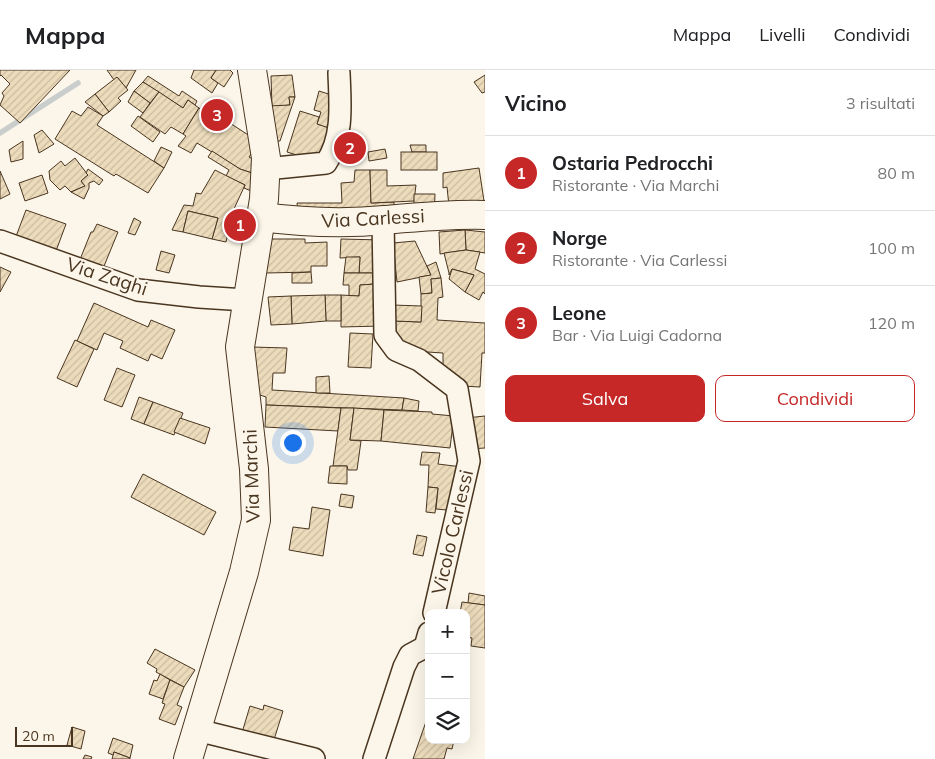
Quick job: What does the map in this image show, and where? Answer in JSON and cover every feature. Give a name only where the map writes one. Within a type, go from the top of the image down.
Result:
[{"type":"main road","name":"Via Marchi","points":[[188,759],[244,572],[256,520],[254,469],[240,347],[246,300],[261,217],[266,169],[264,138],[252,70]]},
{"type":"main road","name":"Via Carlessi","points":[[261,217],[296,222],[383,220],[447,214],[485,215]]},
{"type":"street","points":[[266,169],[326,163],[331,155],[340,119],[339,73]]},
{"type":"street","name":"Vicolo Carlessi","points":[[383,220],[385,335],[396,350],[419,360],[457,389],[469,461],[435,609]]},
{"type":"street","name":"Via Zaghi","points":[[0,241],[138,290],[246,300]]},
{"type":"street","points":[[374,759],[404,667],[410,654],[425,647]]},
{"type":"street","points":[[197,730],[314,759]]},
{"type":"building","points":[[0,70],[70,70],[20,123],[0,105],[4,96],[2,93],[10,84],[0,76]]},
{"type":"building","points":[[107,70],[136,70],[126,88],[117,77],[114,80]]},
{"type":"building","points":[[194,70],[216,70],[211,78],[218,83],[212,93],[191,78]]},
{"type":"building","points":[[216,70],[230,70],[233,73],[224,87],[211,78]]},
{"type":"building","points":[[292,75],[295,97],[289,97],[290,105],[272,107],[271,76]]},
{"type":"building","points":[[485,75],[485,92],[482,93],[474,82]]},
{"type":"building","points":[[148,76],[179,96],[182,91],[197,101],[195,105],[188,100],[183,108],[143,82]]},
{"type":"building","points":[[117,77],[128,90],[118,98],[121,101],[109,112],[95,94]]},
{"type":"building","points":[[143,82],[159,92],[150,103],[134,91]]},
{"type":"building","points":[[134,91],[150,103],[143,113],[128,102]]},
{"type":"building","points":[[319,91],[338,97],[327,128],[317,124],[321,112],[314,110]]},
{"type":"building","points":[[159,92],[183,108],[188,100],[199,108],[183,134],[171,127],[165,134],[140,117]]},
{"type":"building","points":[[95,94],[109,112],[103,116],[85,102]]},
{"type":"building","points":[[289,97],[295,97],[280,141],[272,141],[268,106],[290,105]]},
{"type":"building","points":[[88,107],[103,116],[97,125],[164,168],[148,193],[116,174],[114,176],[55,139],[72,111],[81,116]]},
{"type":"building","points":[[199,108],[213,118],[216,114],[259,142],[249,157],[265,165],[264,177],[240,169],[197,143],[191,153],[178,146],[186,136],[183,134]]},
{"type":"building","points":[[300,111],[319,117],[317,124],[329,128],[319,162],[287,152]]},
{"type":"building","points":[[138,116],[160,132],[153,142],[131,126]]},
{"type":"building","points":[[42,130],[54,144],[39,153],[34,135]]},
{"type":"building","points":[[23,141],[23,159],[11,162],[9,150]]},
{"type":"building","points":[[410,145],[426,145],[426,152],[412,152]]},
{"type":"building","points":[[161,147],[172,152],[164,168],[154,161]]},
{"type":"building","points":[[385,149],[387,158],[369,161],[368,152]]},
{"type":"building","points":[[212,151],[240,169],[264,177],[256,193],[244,188],[245,185],[226,176],[229,170],[208,157]]},
{"type":"building","points":[[401,152],[437,152],[437,170],[401,170]]},
{"type":"building","points":[[75,158],[88,175],[81,181],[85,186],[71,192],[65,186],[60,190],[50,180],[49,171],[61,161],[65,166]]},
{"type":"building","points":[[479,168],[484,201],[449,206],[447,187],[443,188],[443,173]]},
{"type":"building","points":[[88,169],[103,180],[99,185],[94,181],[89,183],[84,199],[71,192],[85,186],[81,181],[88,175],[86,173]]},
{"type":"building","points":[[215,170],[245,185],[233,211],[226,242],[212,239],[218,218],[188,211],[183,232],[172,230],[184,205],[193,206],[196,193],[201,194]]},
{"type":"building","points":[[355,170],[370,170],[371,203],[394,202],[393,225],[299,217],[297,203],[342,203],[341,183],[354,182]]},
{"type":"building","points":[[370,170],[387,170],[387,186],[416,185],[414,201],[371,203]]},
{"type":"building","points":[[0,171],[10,194],[0,199]]},
{"type":"building","points":[[42,175],[48,193],[25,201],[19,183]]},
{"type":"building","points":[[414,194],[435,194],[434,220],[414,221]]},
{"type":"building","points":[[26,210],[66,224],[56,251],[15,239]]},
{"type":"building","points":[[188,211],[218,218],[212,239],[183,232]]},
{"type":"building","points":[[134,218],[141,222],[135,235],[128,233]]},
{"type":"building","points":[[97,224],[118,232],[102,271],[79,262],[91,232],[93,232]]},
{"type":"building","points":[[465,230],[485,232],[485,253],[466,250]]},
{"type":"building","points":[[465,230],[466,250],[440,254],[439,232]]},
{"type":"building","points":[[270,239],[305,239],[305,243],[327,242],[327,266],[311,266],[311,272],[266,273]]},
{"type":"building","points":[[341,239],[383,240],[382,273],[359,273],[360,257],[340,258]]},
{"type":"building","points":[[415,241],[431,275],[397,282],[393,243]]},
{"type":"building","points":[[466,250],[480,252],[475,269],[485,274],[485,294],[483,292],[479,300],[465,292],[474,275],[452,269],[449,275],[444,253]]},
{"type":"building","points":[[161,251],[175,255],[169,273],[156,270]]},
{"type":"building","points":[[346,257],[360,257],[359,273],[344,273]]},
{"type":"building","points":[[436,262],[441,278],[431,279],[432,293],[421,294],[419,277],[431,275],[427,266]]},
{"type":"building","points":[[0,267],[11,272],[0,292]]},
{"type":"building","points":[[452,269],[474,275],[465,292],[449,279]]},
{"type":"building","points":[[311,272],[312,283],[292,283],[292,273]]},
{"type":"building","points":[[344,273],[382,273],[375,284],[360,285],[359,296],[349,296],[349,285],[343,285]]},
{"type":"building","points":[[441,278],[443,297],[438,298],[437,320],[485,323],[485,353],[482,353],[480,387],[461,386],[443,378],[443,353],[396,350],[394,321],[421,322],[421,294],[432,293],[431,279]]},
{"type":"building","points":[[375,284],[381,326],[341,327],[341,295],[359,296],[360,285]]},
{"type":"building","points":[[325,295],[341,295],[341,321],[326,321]]},
{"type":"building","points":[[325,295],[326,321],[292,324],[291,296]]},
{"type":"building","points":[[291,296],[292,324],[271,325],[268,297]]},
{"type":"building","points":[[94,303],[148,327],[151,320],[175,330],[162,359],[151,354],[148,361],[120,348],[123,341],[104,333],[97,350],[77,341]]},
{"type":"building","points":[[392,305],[422,306],[421,322],[394,321]]},
{"type":"building","points":[[350,333],[373,334],[371,368],[348,367]]},
{"type":"building","points":[[75,340],[94,349],[77,387],[57,378]]},
{"type":"building","points":[[251,347],[287,348],[285,373],[273,373],[272,390],[404,398],[402,410],[266,405],[266,397],[254,393]]},
{"type":"building","points":[[117,368],[135,375],[122,407],[104,400]]},
{"type":"building","points":[[329,376],[330,393],[316,393],[316,377]]},
{"type":"building","points":[[139,397],[153,402],[144,424],[131,419]]},
{"type":"building","points":[[404,398],[419,401],[418,411],[402,410]]},
{"type":"building","points":[[153,402],[183,413],[174,435],[144,424]]},
{"type":"building","points":[[266,405],[341,408],[338,431],[265,427]]},
{"type":"building","points":[[341,408],[354,408],[350,440],[361,441],[357,470],[348,470],[347,466],[333,466]]},
{"type":"building","points":[[354,408],[384,410],[381,441],[350,440]]},
{"type":"building","points":[[384,410],[432,412],[432,414],[454,416],[450,448],[381,441]]},
{"type":"building","points":[[485,416],[485,448],[468,449],[466,418]]},
{"type":"building","points":[[180,418],[210,428],[205,444],[174,432]]},
{"type":"building","points":[[422,452],[440,453],[438,464],[462,467],[457,511],[436,509],[438,488],[428,487],[429,465],[420,465]]},
{"type":"building","points":[[330,466],[347,466],[347,484],[328,483]]},
{"type":"building","points":[[143,474],[216,512],[204,535],[131,497]]},
{"type":"building","points":[[428,487],[438,488],[435,513],[426,512]]},
{"type":"building","points":[[341,494],[354,496],[352,508],[339,506]]},
{"type":"building","points":[[312,507],[330,510],[323,556],[289,550],[293,527],[309,529]]},
{"type":"building","points":[[417,535],[427,537],[423,556],[413,554]]},
{"type":"building","points":[[469,593],[485,596],[485,605],[468,603]]},
{"type":"building","points":[[462,602],[485,605],[485,648],[471,646],[470,609],[461,609]]},
{"type":"building","points":[[155,649],[195,670],[184,687],[156,672],[157,669],[147,663]]},
{"type":"building","points":[[160,674],[170,680],[163,699],[149,694],[154,680],[157,681]]},
{"type":"building","points":[[170,680],[184,687],[177,705],[182,707],[175,725],[159,719],[165,704],[162,703]]},
{"type":"building","points":[[264,705],[283,711],[272,746],[241,736],[250,706],[263,710]]},
{"type":"building","points":[[425,724],[425,744],[453,744],[452,749],[447,748],[444,759],[413,759]]},
{"type":"building","points":[[72,727],[85,731],[81,749],[67,745]]},
{"type":"building","points":[[113,738],[133,745],[130,758],[114,752],[113,755],[108,753]]},
{"type":"building","points":[[114,752],[130,758],[130,759],[112,759]]},
{"type":"building","points":[[85,755],[92,757],[91,759],[83,759]]},
{"type":"waterway","points":[[0,133],[78,83]]},
{"type":"place","name":"Leone","points":[[217,115]]},
{"type":"place","name":"Norge","points":[[350,148]]},
{"type":"place","name":"Ostaria Pedrocchi","points":[[240,225]]}]
